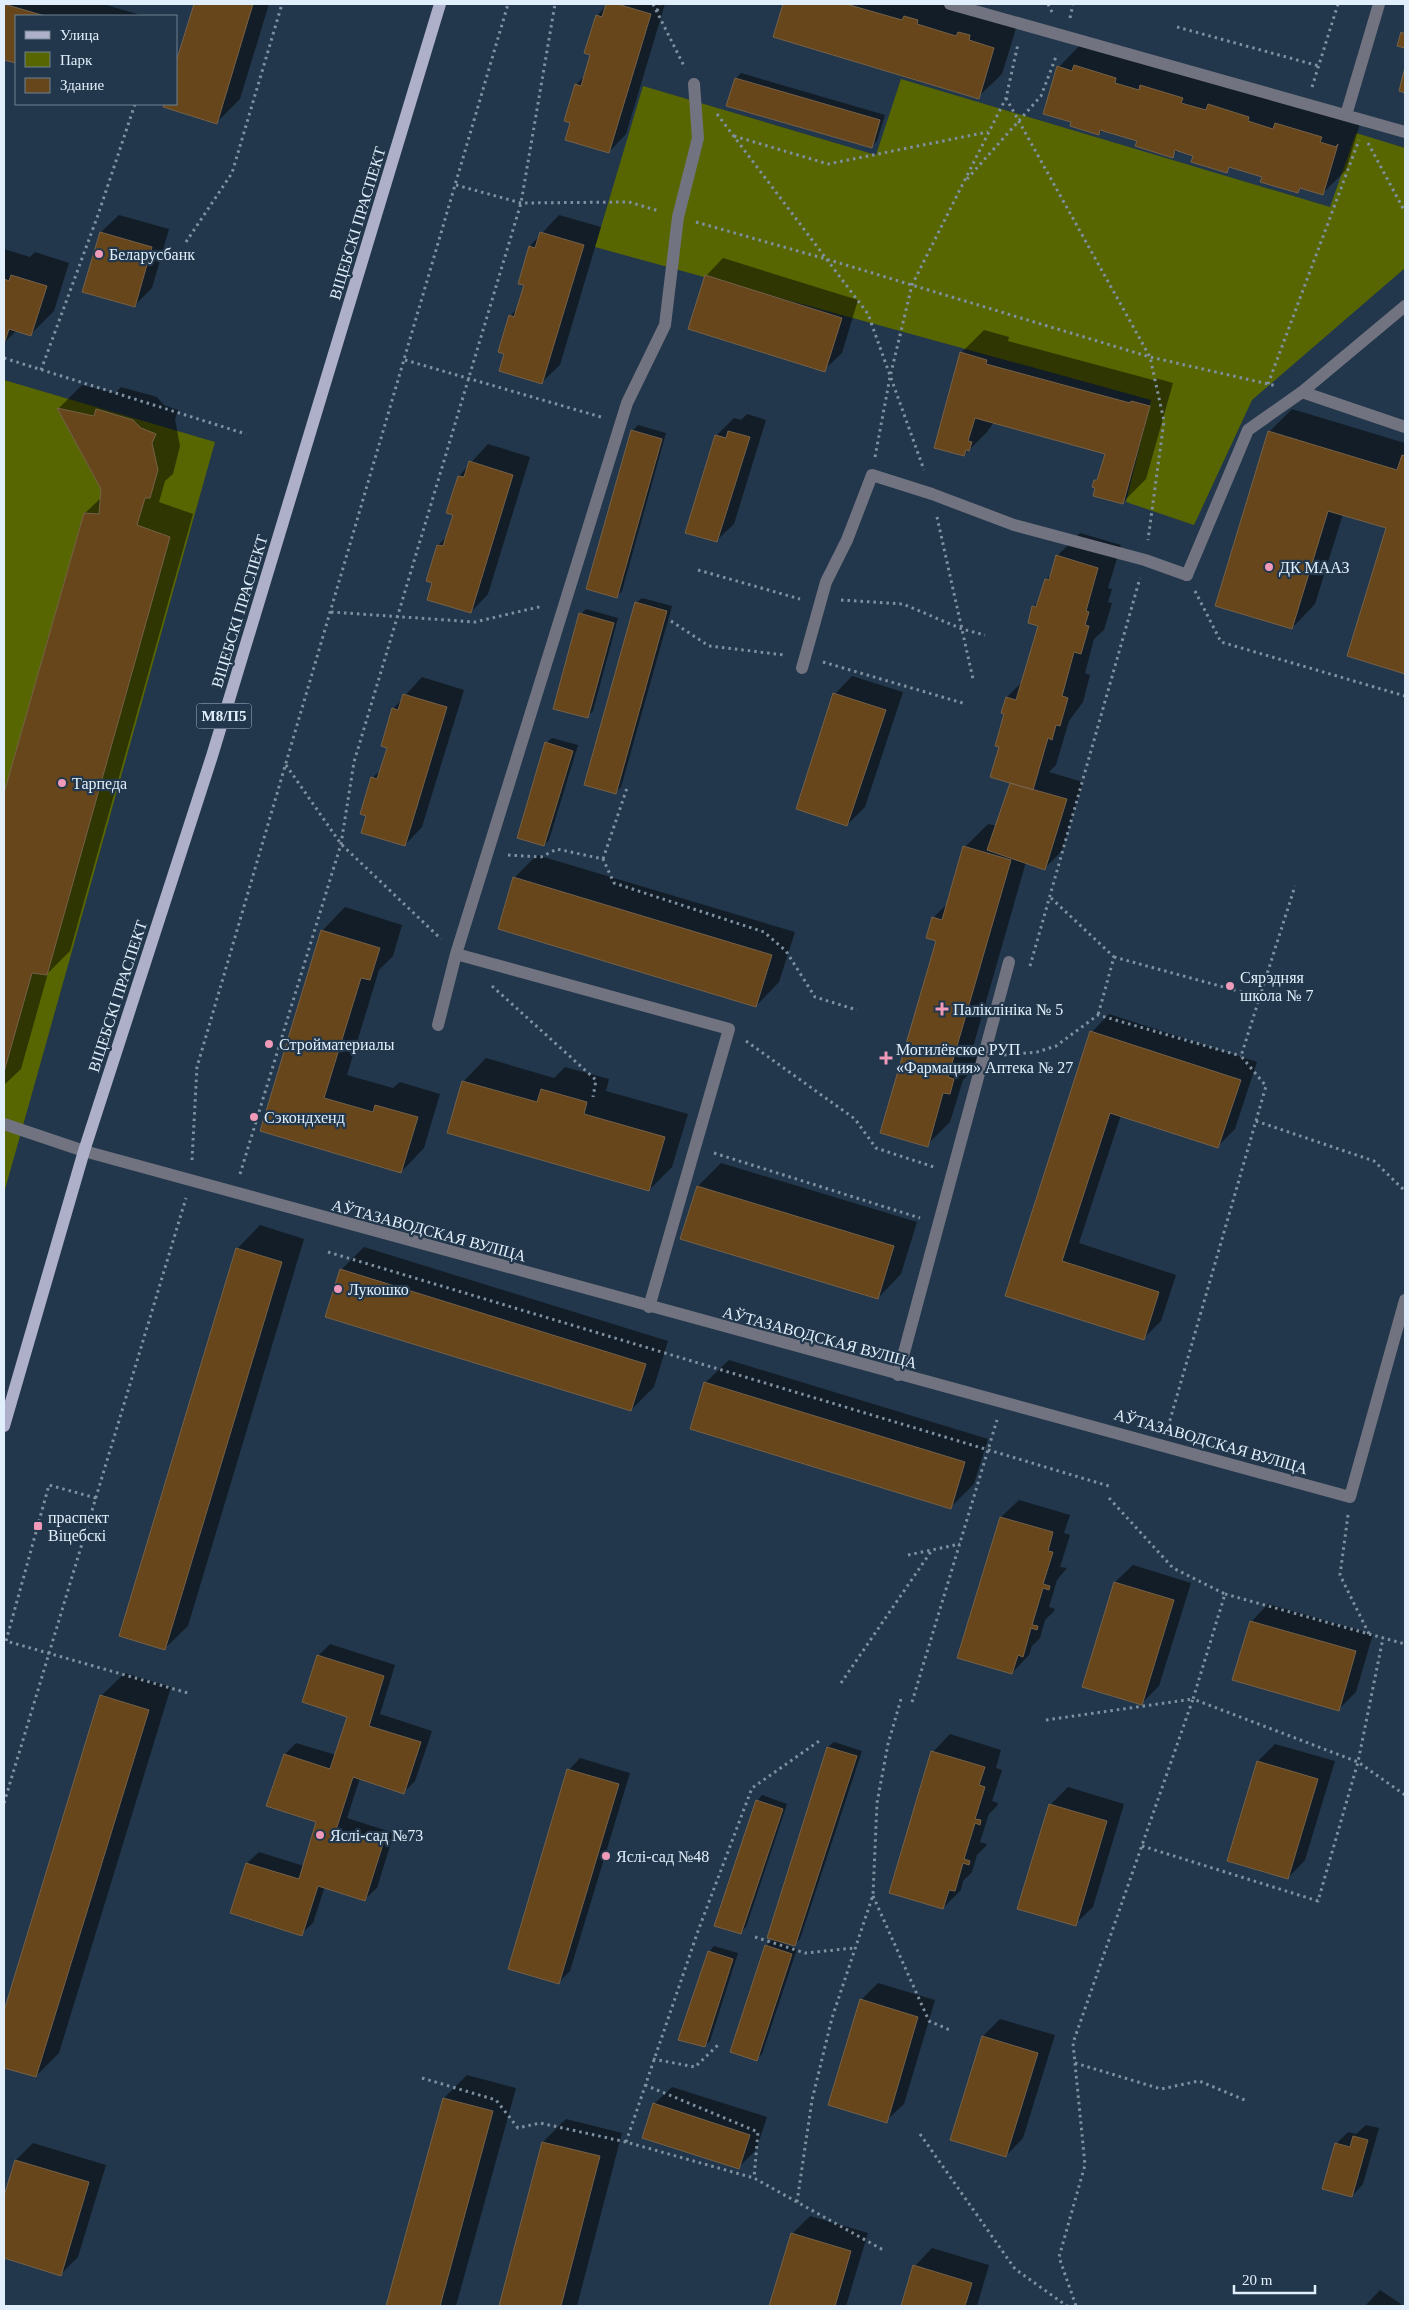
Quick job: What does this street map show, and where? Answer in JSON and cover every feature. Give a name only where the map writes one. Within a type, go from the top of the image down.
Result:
[{"type":"main road","name":"ВІЦЕБСКІ ПРАСПЕКТ","points":[[4,1426],[84,1151],[212,756],[440,4]]},
{"type":"street","points":[[950,4],[1346,115],[1364,126],[1405,132]]},
{"type":"street","points":[[1346,115],[1379,4]]},
{"type":"street","points":[[438,1025],[456,954],[627,403],[665,325],[678,217],[698,138],[694,84]]},
{"type":"street","points":[[802,668],[826,582],[847,540],[872,475],[932,494],[1014,525],[1145,560],[1187,575],[1248,430],[1302,392],[1405,306]]},
{"type":"street","points":[[1302,392],[1405,428]]},
{"type":"street","points":[[456,954],[729,1029],[649,1307]]},
{"type":"street","points":[[898,1375],[1009,962]]},
{"type":"street","name":"АЎТАЗАВОДСКАЯ ВУЛІЦА","points":[[4,1124],[84,1151],[234,1193],[1350,1497]]},
{"type":"street","points":[[1350,1497],[1405,1300]]},
{"type":"path","points":[[186,242],[232,174],[282,4]]},
{"type":"path","points":[[4,1803],[191,1181],[197,1066],[508,4]]},
{"type":"path","points":[[234,1193],[341,844],[354,762],[470,379],[521,203],[556,4]]},
{"type":"path","points":[[653,4],[694,84],[868,314],[932,494],[973,679]]},
{"type":"path","points":[[657,12],[660,4]]},
{"type":"path","points":[[963,184],[1040,96],[1065,36],[1073,4]]},
{"type":"path","points":[[1307,104],[1338,4]]},
{"type":"path","points":[[872,475],[890,377],[912,285],[1006,98],[1023,24]]},
{"type":"path","points":[[1178,27],[1319,66]]},
{"type":"path","points":[[1006,98],[1150,357],[1164,421],[1145,560],[1029,972]]},
{"type":"path","points":[[41,370],[98,215],[135,105]]},
{"type":"path","points":[[1364,126],[1405,212]]},
{"type":"path","points":[[1268,384],[1364,126]]},
{"type":"path","points":[[733,136],[828,164],[989,132]]},
{"type":"path","points":[[456,185],[521,203],[629,202],[826,259],[1150,357],[1302,392]]},
{"type":"path","points":[[4,358],[246,434]]},
{"type":"path","points":[[405,360],[622,423]]},
{"type":"path","points":[[1187,575],[1221,642],[1405,696]]},
{"type":"path","points":[[331,612],[475,622],[567,600]]},
{"type":"path","points":[[286,765],[341,844],[456,954]]},
{"type":"path","points":[[627,788],[603,859],[614,883],[764,932],[786,951],[815,996],[857,1010]]},
{"type":"path","points":[[487,854],[541,857],[557,849],[603,859]]},
{"type":"path","points":[[1241,1056],[1295,886]]},
{"type":"path","points":[[1051,898],[1114,957],[1260,996]]},
{"type":"path","points":[[1006,1046],[1003,1055],[1037,1052],[1056,1046],[1098,1014],[1114,957]]},
{"type":"path","points":[[485,980],[596,1080],[593,1096]]},
{"type":"path","points":[[1098,1014],[1241,1056],[1266,1086],[1163,1445]]},
{"type":"path","points":[[729,1029],[855,1119],[876,1148],[952,1172]]},
{"type":"path","points":[[1256,1121],[1374,1161],[1405,1191]]},
{"type":"path","points":[[696,1148],[939,1224]]},
{"type":"path","points":[[328,1252],[988,1448],[1112,1487]]},
{"type":"path","points":[[912,1702],[1002,1402]]},
{"type":"path","points":[[96,1498],[49,1484],[6,1641],[188,1693]]},
{"type":"path","points":[[1350,1497],[1340,1575],[1370,1634]]},
{"type":"path","points":[[1109,1498],[1173,1568],[1225,1594],[1405,1644]]},
{"type":"path","points":[[908,1555],[960,1544]]},
{"type":"path","points":[[841,1683],[932,1550]]},
{"type":"path","points":[[1076,2306],[1058,2257],[1085,2165],[1073,2043],[1193,1699],[1225,1594]]},
{"type":"path","points":[[1142,1846],[1318,1901],[1358,1762],[1383,1638]]},
{"type":"path","points":[[797,2202],[812,2100],[832,2018],[873,1895],[877,1802],[888,1744],[901,1699]]},
{"type":"path","points":[[1046,1720],[1193,1699],[1358,1762],[1405,1795]]},
{"type":"path","points":[[626,2142],[698,1931],[752,1788],[822,1739]]},
{"type":"path","points":[[873,1895],[929,2021],[952,2031]]},
{"type":"path","points":[[756,1937],[804,1953],[854,1948]]},
{"type":"path","points":[[653,2060],[695,2067],[720,2043]]},
{"type":"path","points":[[1075,2064],[1161,2089],[1199,2081],[1248,2101]]},
{"type":"path","points":[[422,2078],[496,2100],[518,2128],[540,2123],[626,2142],[754,2178],[885,2251]]},
{"type":"path","points":[[645,2085],[758,2132],[754,2178]]},
{"type":"path","points":[[920,2134],[1015,2269],[1067,2306]]},
{"type":"green space","points":[[901,79],[1330,207],[1356,133],[1405,148],[1405,268],[1252,400],[1194,525],[1126,502],[1151,400],[595,247],[643,86],[876,155]]},
{"type":"green space","name":"Тарпеда","points":[[4,380],[215,442],[4,1193]]},
{"type":"building","points":[[4,4],[42,15],[15,15],[15,63],[4,60]]},
{"type":"building","points":[[194,4],[253,4],[217,124],[163,107],[164,105],[178,105],[178,56]]},
{"type":"building","points":[[606,4],[617,4],[651,14],[609,153],[565,140],[570,123],[564,121],[575,84],[581,86],[590,55],[584,53],[596,15],[602,17]]},
{"type":"building","points":[[783,4],[846,4],[902,20],[904,16],[918,20],[917,24],[956,36],[958,32],[970,35],[969,40],[994,48],[979,99],[773,37]]},
{"type":"building","points":[[1401,32],[1405,34],[1405,48],[1397,46]]},
{"type":"building","points":[[1074,65],[1116,78],[1115,83],[1139,90],[1140,85],[1183,98],[1181,103],[1206,110],[1208,104],[1249,117],[1248,121],[1273,129],[1275,123],[1322,137],[1320,142],[1336,147],[1338,144],[1323,195],[1300,188],[1298,193],[1260,182],[1262,177],[1229,167],[1227,173],[1191,162],[1193,156],[1175,150],[1173,158],[1135,146],[1137,141],[1100,130],[1099,135],[1070,126],[1071,122],[1043,114],[1057,66],[1072,71]]},
{"type":"building","points":[[1405,67],[1405,93],[1399,91]]},
{"type":"building","points":[[735,78],[880,120],[872,148],[726,106]]},
{"type":"building","points":[[100,232],[152,247],[135,307],[82,292]]},
{"type":"building","points":[[540,232],[584,245],[542,384],[499,371],[504,354],[498,352],[509,315],[514,317],[524,285],[518,284],[529,246],[535,248]]},
{"type":"building","points":[[11,275],[47,286],[31,336],[9,329],[4,344],[4,279],[9,281]]},
{"type":"building","points":[[705,275],[842,318],[825,372],[688,329]]},
{"type":"building","points":[[960,352],[987,360],[986,364],[1130,403],[1131,401],[1150,406],[1123,504],[1093,496],[1095,488],[1092,487],[1094,480],[1097,480],[1105,454],[975,418],[968,441],[972,442],[969,451],[966,450],[964,456],[934,448]]},
{"type":"building","points":[[57,408],[94,416],[96,409],[133,420],[141,428],[156,434],[152,443],[158,470],[150,498],[145,498],[137,525],[170,537],[47,975],[32,973],[4,1072],[4,793],[84,513],[99,514],[101,489]]},
{"type":"building","points":[[631,430],[662,439],[617,598],[586,589]]},
{"type":"building","points":[[728,431],[750,437],[717,542],[685,533],[715,435],[726,438]]},
{"type":"building","name":"ДК МААЗ","points":[[1268,431],[1397,470],[1402,455],[1405,456],[1405,674],[1347,656],[1386,528],[1328,511],[1292,629],[1215,606]]},
{"type":"building","points":[[469,461],[513,475],[471,613],[427,600],[432,583],[426,581],[437,545],[443,546],[453,515],[446,513],[458,476],[464,477]]},
{"type":"building","points":[[1056,555],[1098,568],[1086,611],[1089,612],[1085,625],[1089,626],[1081,654],[1074,652],[1062,696],[1068,698],[1060,726],[1056,725],[1052,740],[1048,738],[1033,790],[990,777],[999,747],[995,746],[1004,714],[1001,713],[1006,697],[1016,700],[1038,626],[1028,623],[1032,606],[1036,607],[1045,579],[1049,580]]},
{"type":"building","points":[[635,602],[667,611],[616,794],[584,785]]},
{"type":"building","points":[[579,613],[614,623],[588,718],[553,709]]},
{"type":"building","points":[[833,693],[886,710],[847,826],[796,809]]},
{"type":"building","points":[[403,694],[447,707],[405,846],[361,833],[366,816],[360,814],[371,777],[377,779],[387,748],[381,746],[392,708],[398,710]]},
{"type":"building","points":[[545,742],[573,751],[544,846],[517,838]]},
{"type":"building","points":[[1010,783],[1067,799],[1045,870],[987,850]]},
{"type":"building","name":"Паліклініка № 5","points":[[963,846],[1011,860],[948,1077],[954,1079],[950,1094],[943,1093],[928,1147],[880,1133],[936,941],[926,938],[932,917],[942,920]]},
{"type":"building","points":[[513,877],[772,955],[756,1007],[498,929]]},
{"type":"building","points":[[321,930],[380,948],[370,980],[361,978],[324,1098],[373,1112],[375,1105],[418,1117],[401,1173],[260,1131]]},
{"type":"building","points":[[1090,1031],[1241,1080],[1218,1148],[1110,1113],[1062,1261],[1159,1292],[1144,1340],[1005,1296]]},
{"type":"building","points":[[462,1081],[537,1102],[541,1089],[587,1102],[584,1114],[665,1137],[649,1191],[447,1133]]},
{"type":"building","points":[[697,1186],[894,1246],[878,1299],[680,1239]]},
{"type":"building","points":[[236,1248],[282,1262],[165,1650],[119,1636]]},
{"type":"building","points":[[340,1269],[646,1364],[631,1411],[325,1317]]},
{"type":"building","points":[[704,1382],[965,1462],[951,1509],[690,1429]]},
{"type":"building","points":[[1000,1517],[1053,1532],[1048,1551],[1053,1552],[1043,1584],[1050,1586],[1049,1590],[1043,1588],[1032,1625],[1038,1626],[1037,1630],[1031,1628],[1023,1657],[1018,1655],[1012,1674],[957,1658]]},
{"type":"building","points":[[1114,1582],[1174,1600],[1142,1705],[1082,1687]]},
{"type":"building","points":[[1250,1621],[1356,1651],[1339,1711],[1232,1680]]},
{"type":"building","points":[[317,1655],[384,1676],[369,1726],[421,1742],[404,1794],[353,1777],[336,1830],[383,1844],[365,1901],[318,1886],[302,1936],[230,1913],[246,1863],[299,1879],[316,1822],[266,1806],[284,1754],[330,1769],[347,1717],[302,1702]]},
{"type":"building","points":[[100,1695],[149,1710],[36,2077],[4,2068],[4,2011]]},
{"type":"building","points":[[827,1747],[857,1756],[795,1946],[767,1938]]},
{"type":"building","points":[[931,1751],[985,1767],[979,1785],[985,1787],[975,1819],[981,1820],[980,1825],[975,1823],[964,1859],[970,1861],[969,1865],[963,1863],[955,1891],[949,1890],[943,1909],[889,1893]]},
{"type":"building","points":[[1257,1761],[1318,1779],[1288,1879],[1227,1861]]},
{"type":"building","points":[[567,1769],[619,1784],[559,1984],[508,1969]]},
{"type":"building","points":[[756,1800],[783,1809],[741,1934],[714,1926]]},
{"type":"building","points":[[1049,1804],[1107,1821],[1076,1926],[1017,1909]]},
{"type":"building","points":[[765,1945],[792,1954],[757,2061],[730,2052]]},
{"type":"building","points":[[708,1951],[733,1959],[705,2047],[678,2040]]},
{"type":"building","points":[[860,1999],[918,2017],[887,2123],[828,2105]]},
{"type":"building","points":[[982,2036],[1038,2053],[1006,2157],[950,2140]]},
{"type":"building","points":[[443,2098],[493,2111],[440,2306],[386,2306]]},
{"type":"building","points":[[653,2103],[750,2135],[739,2169],[642,2138]]},
{"type":"building","points":[[1353,2136],[1368,2140],[1352,2197],[1322,2189],[1335,2143],[1350,2147]]},
{"type":"building","points":[[542,2142],[600,2156],[561,2306],[499,2306]]},
{"type":"building","points":[[15,2160],[89,2182],[61,2276],[4,2258],[4,2196]]},
{"type":"building","points":[[791,2233],[851,2251],[835,2306],[769,2306]]},
{"type":"building","points":[[913,2265],[972,2283],[965,2306],[901,2306]]},
{"type":"place","name":"Беларусбанк","points":[[99,254]]},
{"type":"place","name":"ДК МААЗ","points":[[1269,567]]},
{"type":"place","name":"Тарпеда","points":[[62,783]]},
{"type":"place","name":"Сярэдняя школа № 7","points":[[1230,986]]},
{"type":"place","name":"Паліклініка № 5","points":[[942,1009]]},
{"type":"place","name":"Стройматериалы","points":[[269,1044]]},
{"type":"place","name":"Могилёвское РУП «Фармация» Аптека № 27","points":[[886,1058]]},
{"type":"place","name":"Сэкондхенд","points":[[254,1117]]},
{"type":"place","name":"Лукошко","points":[[338,1289]]},
{"type":"place","name":"праспект Віцебскі","points":[[38,1526]]},
{"type":"place","name":"Яслі-сад №73","points":[[320,1835]]},
{"type":"place","name":"Яслі-сад №48","points":[[606,1856]]}]
